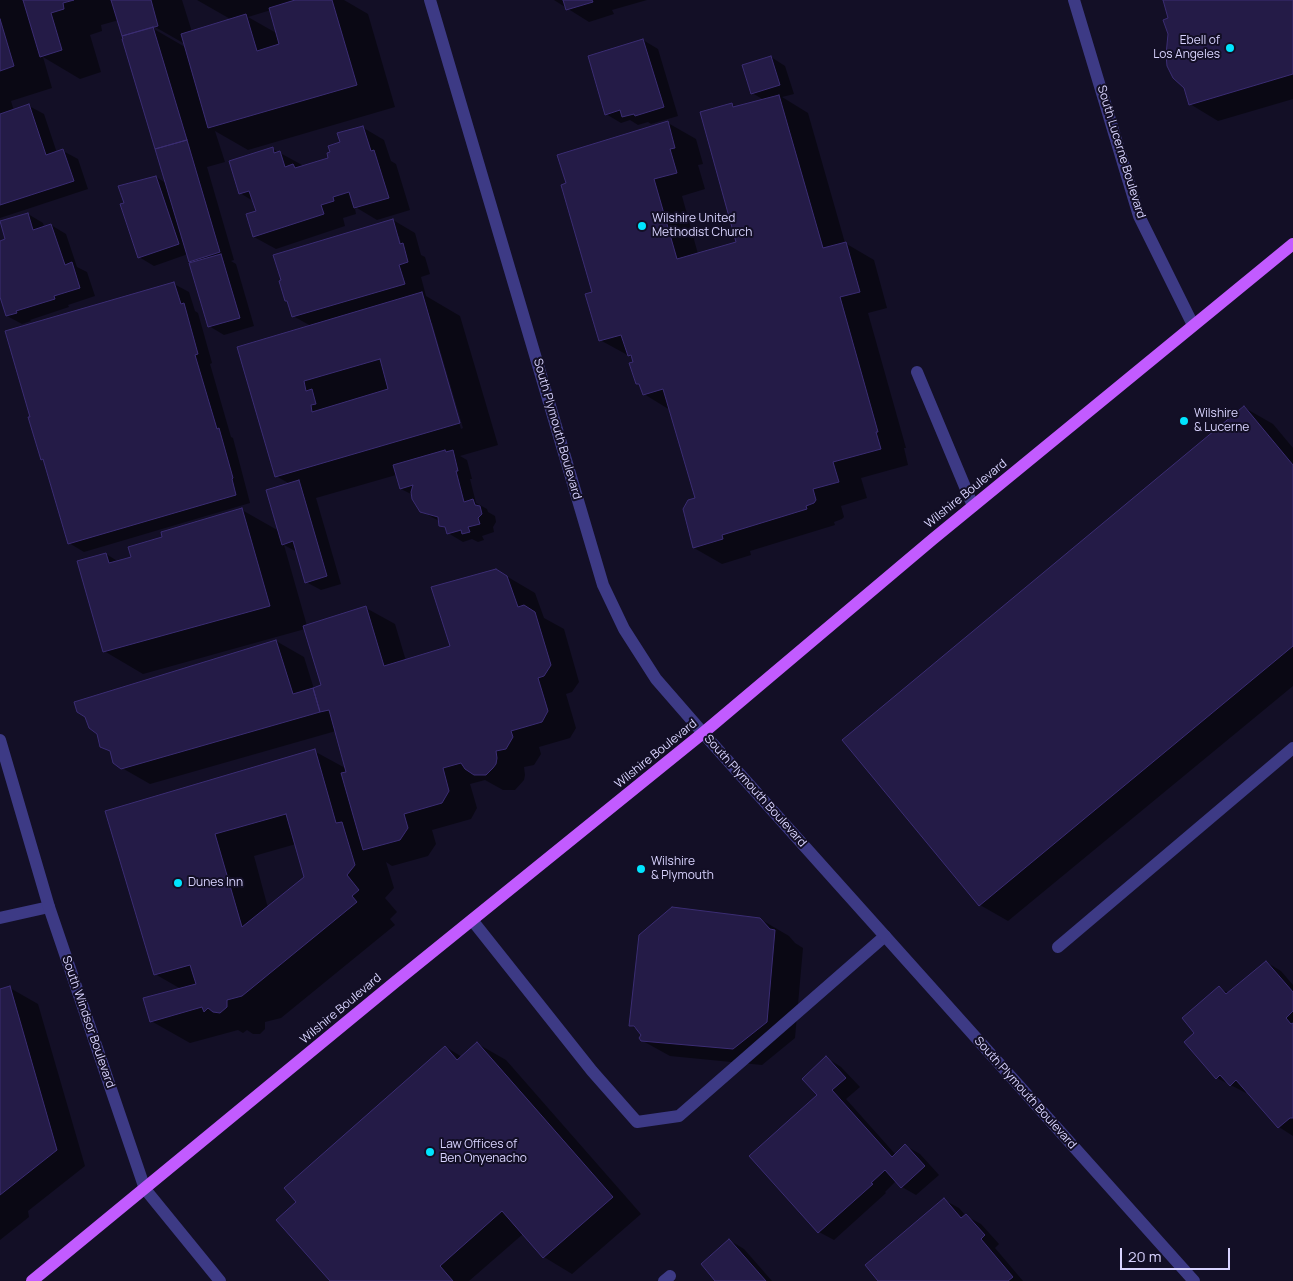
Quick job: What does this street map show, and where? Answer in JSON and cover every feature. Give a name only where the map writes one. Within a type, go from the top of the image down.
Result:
[{"type":"main road","name":"Wilshire Boulevard","points":[[32,1281],[703,733],[973,506],[1293,244]]},
{"type":"street","name":"South Plymouth Boulevard","points":[[430,0],[603,584],[624,629],[656,679],[703,733],[1194,1281]]},
{"type":"street","name":"South Lucerne Boulevard","points":[[1074,0],[1139,216],[1193,325]]},
{"type":"street","points":[[917,372],[973,506]]},
{"type":"street","name":"South Windsor Boulevard","points":[[0,740],[49,908],[145,1189],[220,1281]]},
{"type":"street","points":[[1058,947],[1293,748]]},
{"type":"street","points":[[0,918],[49,908]]},
{"type":"street","points":[[472,920],[592,1071],[637,1122],[679,1116],[885,936]]},
{"type":"building","points":[[23,0],[74,0],[63,3],[64,9],[51,13],[62,50],[40,57]]},
{"type":"building","points":[[111,0],[151,0],[158,26],[122,36]]},
{"type":"building","points":[[295,0],[332,0],[357,85],[208,128],[181,34],[246,14],[257,51],[279,44],[269,8]]},
{"type":"building","points":[[563,0],[592,0],[593,2],[566,10]]},
{"type":"building","name":"Ebell of Los Angeles","points":[[1163,0],[1293,0],[1293,74],[1189,105],[1184,88],[1173,78],[1167,66],[1168,34],[1163,20],[1168,18]]},
{"type":"building","points":[[0,19],[14,66],[0,71]]},
{"type":"building","points":[[153,27],[187,140],[155,149],[122,39],[122,36]]},
{"type":"building","points":[[643,39],[664,107],[635,116],[634,114],[622,117],[620,110],[605,115],[588,56]]},
{"type":"building","points":[[771,56],[780,85],[751,94],[742,65]]},
{"type":"building","points":[[779,95],[823,248],[846,242],[860,292],[840,297],[878,432],[876,432],[881,449],[833,462],[839,482],[813,489],[816,500],[814,503],[806,506],[807,509],[722,535],[723,539],[693,548],[683,509],[688,500],[695,498],[663,389],[643,395],[639,384],[636,384],[629,363],[633,362],[631,355],[628,356],[621,335],[599,341],[585,294],[592,292],[561,185],[566,183],[557,155],[668,121],[675,148],[670,149],[677,173],[654,179],[677,259],[736,242],[700,112],[732,103],[733,107]]},
{"type":"building","points":[[29,104],[46,155],[63,149],[74,181],[0,205],[0,114]]},
{"type":"building","points":[[363,126],[371,151],[374,150],[389,198],[354,208],[349,192],[333,197],[334,201],[321,205],[324,214],[253,237],[246,214],[256,211],[249,191],[239,194],[229,161],[273,147],[274,153],[280,151],[285,167],[293,164],[295,168],[328,158],[327,153],[330,152],[328,146],[340,142],[337,133]]},
{"type":"building","points":[[187,140],[220,252],[189,262],[155,149]]},
{"type":"building","points":[[156,176],[179,244],[138,258],[120,204],[124,203],[118,186]]},
{"type":"building","points":[[28,213],[33,230],[51,224],[65,265],[72,262],[80,288],[54,296],[55,299],[6,316],[0,297],[0,241],[5,239],[0,221]]},
{"type":"building","points":[[393,219],[400,244],[403,243],[408,262],[399,265],[405,284],[292,317],[287,301],[285,301],[273,255]]},
{"type":"building","points":[[221,254],[240,318],[208,327],[189,263]]},
{"type":"building","points":[[174,282],[181,304],[184,303],[198,354],[195,355],[217,429],[219,428],[236,495],[68,544],[43,459],[41,460],[28,417],[30,417],[5,331]]},
{"type":"building","points":[[422,292],[460,423],[275,477],[237,347]],"holes":[[[380,359],[388,389],[312,412],[311,405],[316,404],[312,389],[306,391],[304,381]]]},
{"type":"building","points":[[1244,406],[1293,465],[1293,646],[979,906],[842,740]]},
{"type":"building","points":[[445,450],[446,452],[453,450],[464,502],[473,499],[475,505],[480,506],[482,514],[478,518],[480,524],[468,527],[470,532],[462,534],[461,530],[447,534],[445,527],[439,526],[438,517],[420,512],[412,499],[413,485],[400,489],[393,465]]},
{"type":"building","points":[[299,480],[327,576],[305,583],[293,541],[282,545],[266,490]]},
{"type":"building","points":[[242,508],[270,606],[103,652],[77,561],[106,553],[109,563],[131,557],[128,547],[162,537],[161,532]]},
{"type":"building","points":[[496,569],[507,576],[518,607],[524,605],[535,612],[551,665],[544,676],[538,678],[548,711],[542,722],[511,731],[513,737],[506,749],[496,751],[496,764],[486,775],[474,775],[465,769],[461,763],[443,768],[449,791],[442,803],[404,814],[408,828],[400,840],[363,850],[341,773],[346,772],[329,710],[320,712],[313,688],[321,685],[303,626],[366,606],[384,666],[450,646],[431,587]]},
{"type":"building","points":[[276,640],[293,694],[313,688],[320,712],[121,769],[113,763],[110,751],[100,747],[97,734],[89,728],[85,717],[77,712],[74,702]]},
{"type":"building","name":"Dunes Inn","points":[[315,749],[336,823],[342,822],[355,865],[347,875],[359,890],[352,896],[357,902],[242,996],[227,1000],[227,1007],[220,1013],[213,1012],[208,1008],[204,1012],[202,1007],[150,1022],[143,998],[196,984],[190,965],[154,975],[105,811]],"holes":[[[286,814],[304,877],[242,927],[215,834]]]},
{"type":"building","points":[[672,907],[760,918],[770,929],[775,930],[767,1022],[733,1049],[641,1041],[639,1038],[641,1035],[634,1026],[629,1026],[639,935]]},
{"type":"building","points":[[1266,961],[1293,992],[1293,1011],[1286,1018],[1291,1024],[1293,1023],[1293,1118],[1290,1118],[1278,1128],[1236,1080],[1230,1086],[1220,1075],[1216,1079],[1184,1042],[1194,1033],[1182,1018],[1219,986],[1226,994]]},
{"type":"building","points":[[10,986],[57,1150],[0,1195],[0,989]]},
{"type":"building","points":[[477,1042],[613,1197],[543,1258],[502,1211],[440,1266],[453,1281],[330,1281],[276,1220],[296,1202],[284,1188],[445,1046],[457,1060]]},
{"type":"building","points":[[826,1056],[846,1078],[832,1090],[892,1157],[905,1144],[925,1166],[901,1188],[885,1170],[871,1183],[873,1184],[818,1233],[749,1156],[817,1095],[802,1079]]},
{"type":"building","points":[[944,1198],[961,1218],[966,1214],[985,1235],[981,1239],[1013,1277],[1008,1281],[878,1281],[865,1265]]},
{"type":"building","points":[[729,1239],[766,1281],[715,1281],[701,1264]]},
{"type":"place","name":"Ebell of Los Angeles","points":[[1230,48]]},
{"type":"place","name":"Wilshire United Methodist Church","points":[[642,226]]},
{"type":"place","name":"Wilshire & Lucerne","points":[[1184,421]]},
{"type":"place","name":"Wilshire & Plymouth","points":[[641,869]]},
{"type":"place","name":"Dunes Inn","points":[[178,883]]},
{"type":"place","name":"Law Offices of Ben Onyenacho","points":[[430,1152]]}]
